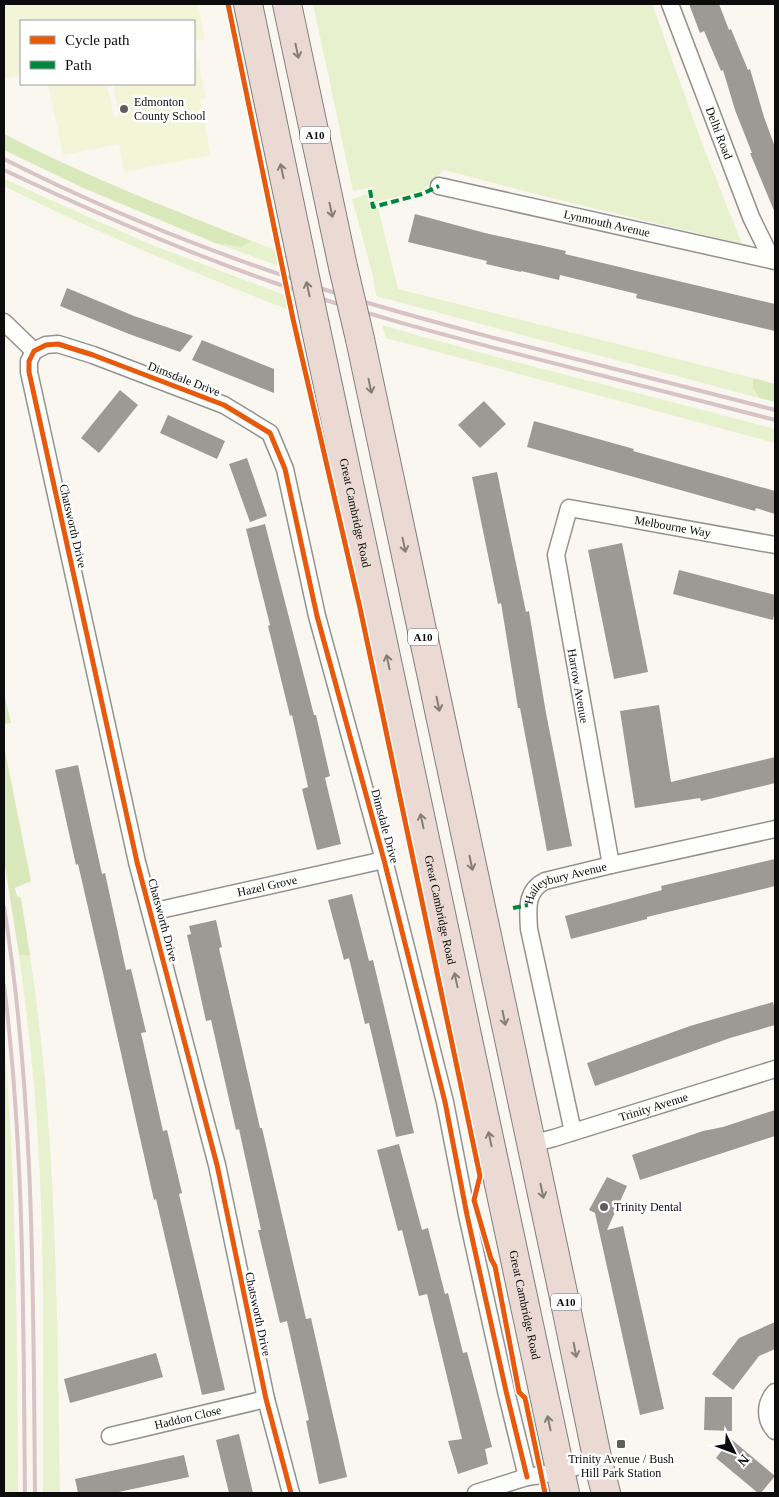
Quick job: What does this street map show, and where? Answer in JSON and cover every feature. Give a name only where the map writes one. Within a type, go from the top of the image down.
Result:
[{"type":"highway","name":"Great Cambridge Road","points":[[248,4],[562,1482]]},
{"type":"highway","name":"A10","points":[[287,4],[606,1493]]},
{"type":"highway","points":[[518,1272],[510,1167],[513,1154],[519,1146],[531,1144]]},
{"type":"street","name":"Delhi Road","points":[[670,4],[751,217],[773,260]]},
{"type":"street","name":"Lynmouth Avenue","points":[[439,186],[773,260]]},
{"type":"street","points":[[4,322],[34,351]]},
{"type":"street","name":"Dimsdale Drive","points":[[34,351],[46,344],[58,344],[93,355],[224,405],[270,433],[285,469],[317,616],[384,860],[445,1102],[467,1215],[527,1477]]},
{"type":"street","name":"Chatsworth Drive","points":[[34,351],[29,361],[29,372],[137,862],[217,1164],[266,1399],[291,1493]]},
{"type":"street","name":"Melbourne Way","points":[[569,508],[775,545]]},
{"type":"street","name":"Harrow Avenue","points":[[569,508],[556,555],[611,865]]},
{"type":"street","name":"Haileybury Avenue","points":[[573,1132],[529,929],[528,905],[533,891],[538,884],[545,881],[775,829]]},
{"type":"street","name":"Hazel Grove","points":[[151,912],[384,860]]},
{"type":"street","name":"Trinity Avenue","points":[[531,1144],[775,1069]]},
{"type":"street","points":[[775,1392],[769,1401],[767,1410],[768,1418],[775,1431]]},
{"type":"street","name":"Haddon Close","points":[[110,1436],[266,1399]]},
{"type":"street","points":[[476,1493],[527,1477],[562,1482],[598,1462]]},
{"type":"green space","points":[[4,4],[198,4],[205,39],[195,41],[195,20],[20,20],[20,75],[4,79]]},
{"type":"green space","points":[[313,4],[652,4],[700,138],[742,244],[444,170],[422,191],[375,202],[372,187],[353,191]]},
{"type":"green space","points":[[195,46],[206,98],[200,100],[211,155],[124,172],[119,144],[63,155],[48,85],[107,85],[114,117],[119,116],[113,85],[195,85]]},
{"type":"green space","points":[[4,134],[96,178],[252,241],[241,247],[215,243],[81,187],[4,150]]},
{"type":"green space","points":[[4,179],[147,243],[287,296],[287,309],[180,266],[74,219],[4,186]]},
{"type":"green space","points":[[367,194],[371,210],[378,208],[398,289],[753,378],[753,388],[759,398],[376,296],[373,276],[352,199]]},
{"type":"green space","points":[[252,241],[273,249],[282,267],[215,243],[241,247]]},
{"type":"green space","points":[[382,325],[775,429],[775,443],[386,338]]},
{"type":"green space","points":[[753,378],[775,384],[775,402],[759,398],[753,388]]},
{"type":"green space","points":[[4,693],[11,723],[4,724]]},
{"type":"green space","points":[[4,746],[31,881],[15,888],[17,896],[21,898],[30,955],[19,955],[4,860]]},
{"type":"green space","points":[[19,955],[30,955],[46,1089],[54,1223],[60,1493],[43,1493],[42,1242],[38,1133]]},
{"type":"green space","points":[[4,1039],[14,1209],[18,1493],[4,1493]]},
{"type":"building","points":[[689,4],[719,4],[748,70],[750,69],[775,147],[775,213],[750,153],[752,153],[735,110],[723,70],[721,71],[704,31],[700,33]]},
{"type":"building","points":[[415,214],[485,233],[566,251],[565,254],[775,304],[775,331],[636,298],[637,294],[560,275],[559,280],[521,272],[486,264],[487,261],[408,242]]},
{"type":"building","points":[[67,288],[134,316],[193,336],[180,352],[129,334],[60,306]]},
{"type":"building","points":[[202,340],[274,369],[274,393],[192,360]]},
{"type":"building","points":[[120,390],[138,405],[99,453],[81,438]]},
{"type":"building","points":[[484,401],[506,424],[480,448],[458,425]]},
{"type":"building","points":[[168,415],[225,441],[217,459],[160,433]]},
{"type":"building","points":[[534,421],[775,491],[775,514],[756,508],[755,511],[527,447]]},
{"type":"building","points":[[247,458],[267,516],[250,522],[229,464]]},
{"type":"building","points":[[497,472],[526,612],[529,611],[546,713],[572,846],[547,851],[520,708],[518,708],[501,603],[498,604],[472,477]]},
{"type":"building","points":[[265,524],[314,715],[316,715],[330,776],[325,778],[341,844],[317,850],[302,789],[308,787],[246,529]]},
{"type":"building","points":[[622,543],[648,672],[614,679],[588,550]]},
{"type":"building","points":[[679,570],[775,595],[773,620],[673,594]]},
{"type":"building","points":[[659,705],[671,782],[775,757],[775,783],[701,801],[700,798],[635,808],[620,711]]},
{"type":"building","points":[[78,765],[102,874],[105,873],[126,970],[131,969],[146,1032],[141,1033],[163,1131],[167,1130],[182,1193],[179,1194],[225,1390],[202,1395],[156,1199],[154,1200],[55,770]]},
{"type":"building","points":[[775,859],[775,886],[647,917],[647,919],[571,939],[565,916],[662,890],[661,886]]},
{"type":"building","points":[[352,894],[369,961],[373,960],[414,1133],[396,1137],[369,1023],[365,1024],[349,958],[344,960],[328,900]]},
{"type":"building","points":[[216,920],[222,947],[219,948],[260,1128],[262,1128],[306,1319],[311,1318],[347,1477],[319,1484],[306,1421],[309,1420],[287,1321],[280,1323],[258,1230],[261,1230],[239,1129],[236,1130],[211,1020],[206,1021],[187,935],[191,934],[189,926]]},
{"type":"building","points":[[773,1002],[775,1025],[730,1038],[595,1086],[587,1063],[690,1026]]},
{"type":"building","points":[[775,1110],[775,1136],[640,1180],[632,1155],[703,1131],[723,1127]]},
{"type":"building","points":[[399,1144],[422,1230],[428,1228],[445,1294],[448,1293],[463,1353],[467,1352],[492,1447],[485,1449],[488,1464],[458,1474],[448,1441],[462,1439],[427,1294],[419,1296],[402,1230],[398,1231],[377,1150]]},
{"type":"building","points":[[607,1177],[627,1186],[607,1230],[623,1226],[664,1409],[640,1415],[595,1213],[589,1210]]},
{"type":"building","points":[[775,1322],[775,1349],[759,1356],[733,1390],[712,1374],[739,1338]]},
{"type":"building","points":[[156,1353],[163,1377],[70,1403],[64,1379]]},
{"type":"building","points":[[705,1397],[732,1397],[732,1431],[704,1430]]},
{"type":"building","points":[[239,1434],[253,1493],[229,1493],[216,1440]]},
{"type":"building","points":[[731,1439],[775,1476],[761,1493],[758,1493],[716,1458]]},
{"type":"building","points":[[184,1455],[189,1477],[114,1493],[78,1493],[75,1479]]},
{"type":"railway","points":[[4,159],[123,215],[246,263],[329,291],[498,339],[775,410]]},
{"type":"railway","points":[[4,170],[104,216],[172,244],[240,271],[304,293],[448,336],[775,420]]},
{"type":"railway","points":[[4,907],[22,1053],[27,1126],[32,1273],[35,1493]]},
{"type":"railway","points":[[4,985],[16,1112],[22,1239],[25,1493]]},
{"type":"marked path","points":[[370,190],[373,207],[422,194],[439,186]]},
{"type":"marked path","points":[[513,908],[528,905]]},
{"type":"cycle path","points":[[228,4],[293,319],[360,608],[480,1176],[474,1200],[491,1259],[495,1266],[519,1392],[525,1398],[545,1493]]},
{"type":"cycle path","points":[[291,1493],[266,1399],[217,1165],[137,862],[29,372],[29,361],[34,351],[46,345],[58,344],[93,355],[224,405],[270,433],[285,469],[317,616],[384,860],[445,1102],[467,1215],[527,1477]]},
{"type":"place","name":"Edmonton County School","points":[[124,109]]},
{"type":"place","name":"Trinity Dental","points":[[604,1207]]},
{"type":"place","name":"Trinity Avenue / Bush Hill Park Station","points":[[621,1444]]}]
